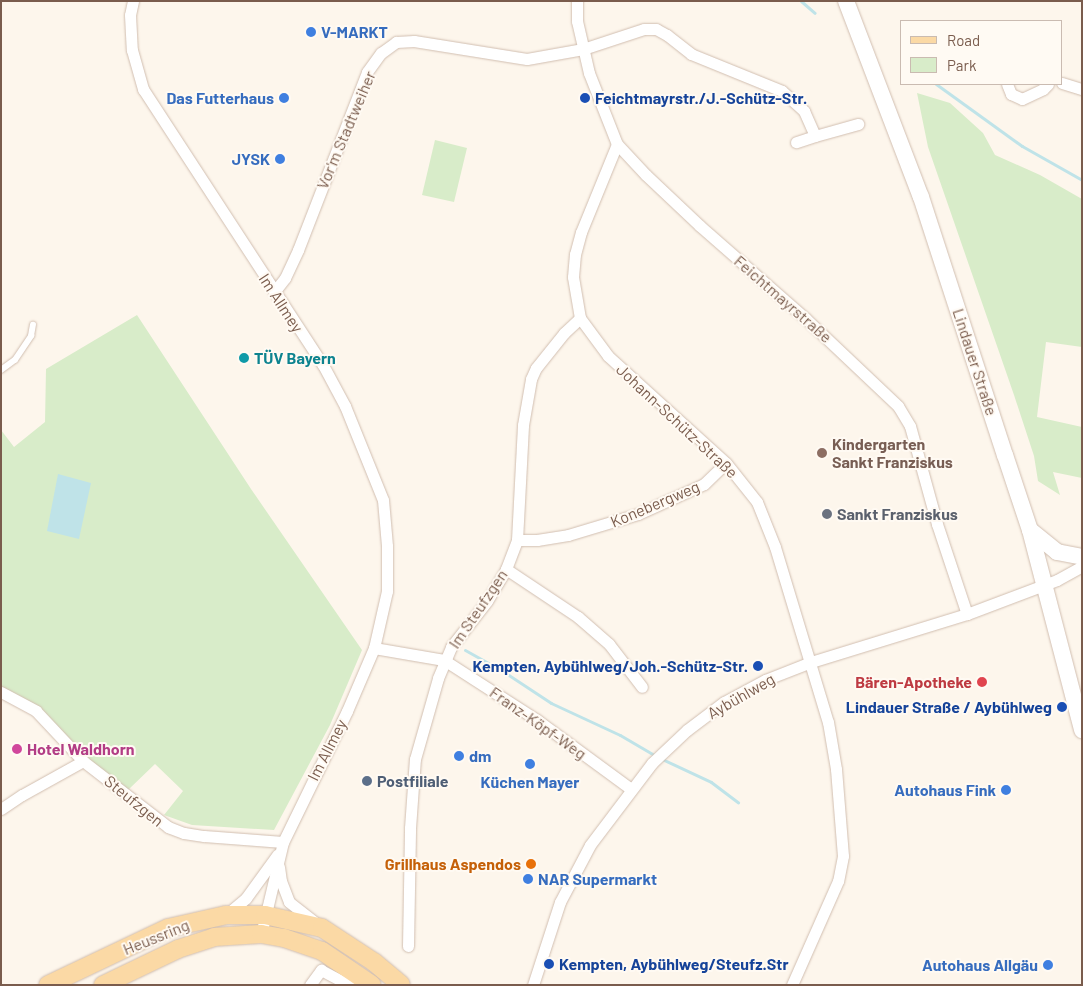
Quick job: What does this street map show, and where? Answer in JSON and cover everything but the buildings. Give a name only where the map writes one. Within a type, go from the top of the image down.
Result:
[{"type":"main road","name":"Lindauer Straße","points":[[846,1],[921,196],[1030,530],[1082,730]]},
{"type":"main road","points":[[1030,530],[1057,552],[1074,557],[1081,566]]},
{"type":"main road","name":"Heussring","points":[[48,985],[168,928],[226,914],[266,915],[322,928],[374,962],[401,985]]},
{"type":"main road","name":"Heussring","points":[[103,985],[178,949],[214,936],[261,934],[284,938],[322,951],[372,985]]},
{"type":"street","name":"Im Allmey","points":[[133,1],[130,15],[132,50],[143,89],[322,365],[345,406],[383,500],[387,546],[387,591],[374,648],[347,711],[282,846],[246,898],[226,914]]},
{"type":"street","name":"Feichtmayrstraße","points":[[577,1],[577,21],[589,72],[617,144],[624,148],[646,175],[700,226],[805,318],[898,406],[910,426],[938,524],[967,614]]},
{"type":"street","name":"Vor'm Stadtweiher","points":[[274,292],[285,278],[298,250],[368,72],[380,53],[396,42],[414,41],[527,59],[583,49],[644,29],[656,30],[667,35],[691,54],[782,91],[804,111],[815,136]]},
{"type":"street","points":[[1063,83],[1082,89]]},
{"type":"street","points":[[1007,85],[1011,94],[1022,99],[1043,90],[1047,85]]},
{"type":"street","points":[[796,142],[858,124]]},
{"type":"street","name":"Johann-Schütz-Straße","points":[[617,144],[581,232],[575,254],[573,277],[580,318],[608,356],[726,463],[746,486],[762,512],[776,547],[828,722],[836,769],[843,856],[838,881],[792,985]]},
{"type":"street","name":"Im Steufzgen","points":[[408,946],[410,828],[415,759],[444,660],[450,647],[487,601],[506,569],[517,540],[522,430],[531,379],[536,368],[564,333],[580,318]]},
{"type":"street","name":"Konebergweg","points":[[517,540],[537,540],[568,535],[638,514],[704,484],[726,463]]},
{"type":"street","name":"Aybühlweg","points":[[533,985],[560,902],[590,845],[630,788],[656,759],[687,730],[724,702],[765,680],[811,662],[967,614],[1044,584],[1081,566]]},
{"type":"street","points":[[506,569],[578,618],[609,644],[642,686]]},
{"type":"street","points":[[374,648],[444,660]]},
{"type":"street","name":"Franz-Köpf-Weg","points":[[444,660],[537,720],[630,788]]},
{"type":"street","name":"Steufzgen","points":[[1,692],[36,711],[83,761],[168,828],[204,836],[282,846]]},
{"type":"street","points":[[1,809],[83,761]]},
{"type":"street","name":"Im Allmey","points":[[261,934],[282,846]]},
{"type":"street","name":"Im Allmey","points":[[282,846],[279,871],[285,894],[289,902],[322,928]]},
{"type":"street","points":[[310,985],[321,970],[349,985]]},
{"type":"lane","points":[[1,370],[15,360],[31,336],[33,325]]},
{"type":"green space","points":[[917,93],[950,103],[983,133],[995,155],[1040,175],[1082,199],[1082,347],[1046,342],[1037,417],[1082,427],[1082,478],[1053,472],[1060,495],[1038,481],[1034,456],[1014,395],[928,147]]},
{"type":"green space","points":[[435,140],[467,148],[454,202],[422,195]]},
{"type":"green space","points":[[137,315],[251,489],[362,650],[330,725],[274,830],[192,825],[164,815],[183,791],[155,764],[128,790],[1,690],[1,430],[14,447],[45,422],[46,369]]},
{"type":"water","points":[[58,474],[91,483],[79,539],[47,531]]},
{"type":"waterway","points":[[801,1],[815,13]]},
{"type":"waterway","points":[[937,85],[1022,146],[1082,180]]},
{"type":"waterway","points":[[465,650],[501,670],[551,703],[620,735],[656,756]]},
{"type":"waterway","points":[[662,759],[711,782],[738,802]]},
{"type":"place","name":"V-MARKT","points":[[311,32]]},
{"type":"place","name":"Das Futterhaus","points":[[284,98]]},
{"type":"place","name":"Feichtmayrstr./J.-Schütz-Str.","points":[[585,98]]},
{"type":"place","name":"JYSK","points":[[280,159]]},
{"type":"place","name":"TÜV Bayern","points":[[244,358]]},
{"type":"place","name":"Kindergarten Sankt Franziskus","points":[[822,453]]},
{"type":"place","name":"Sankt Franziskus","points":[[827,514]]},
{"type":"place","name":"Kempten, Aybühlweg/Joh.-Schütz-Str.","points":[[758,666]]},
{"type":"place","name":"Bären-Apotheke","points":[[982,682]]},
{"type":"place","name":"Lindauer Straße / Aybühlweg","points":[[1062,707]]},
{"type":"place","name":"Hotel Waldhorn","points":[[17,749]]},
{"type":"place","name":"dm","points":[[459,756]]},
{"type":"place","name":"Küchen Mayer","points":[[530,764]]},
{"type":"place","name":"Postfiliale","points":[[367,781]]},
{"type":"place","name":"Autohaus Fink","points":[[1006,790]]},
{"type":"place","name":"Grillhaus Aspendos","points":[[531,864]]},
{"type":"place","name":"NAR Supermarkt","points":[[528,879]]},
{"type":"place","name":"Kempten, Aybühlweg/Steufz.Str","points":[[549,964]]},
{"type":"place","name":"Autohaus Allgäu","points":[[1048,965]]}]
